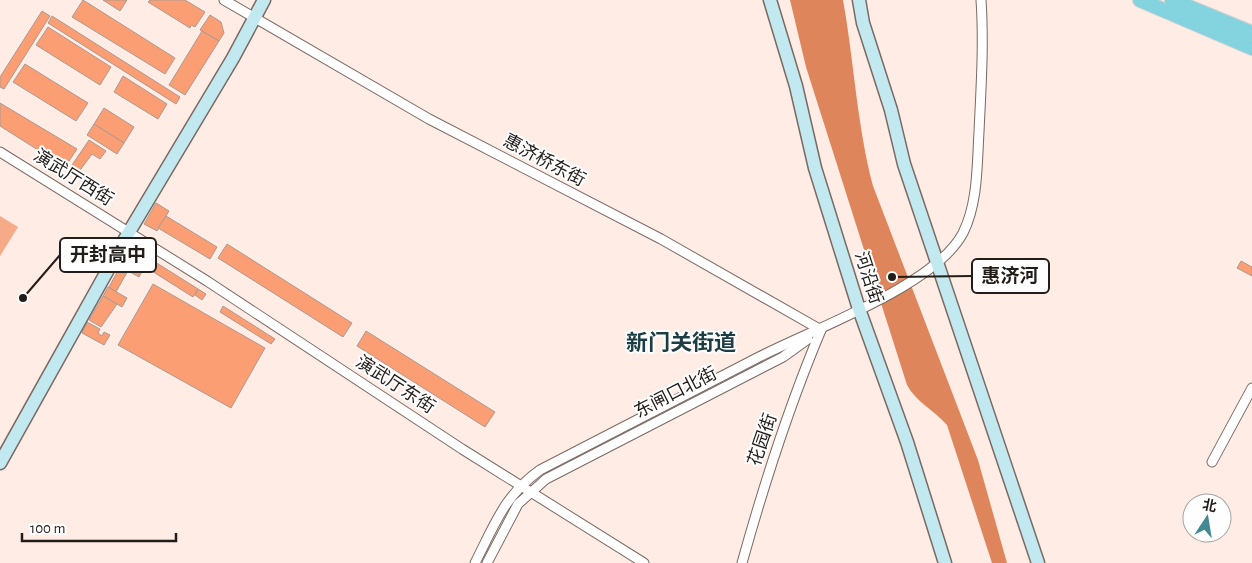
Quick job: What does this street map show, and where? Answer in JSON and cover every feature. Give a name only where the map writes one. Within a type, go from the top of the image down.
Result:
[{"type":"main road","points":[[1140,0],[1252,48]]},
{"type":"main road","points":[[1172,0],[1252,33]]},
{"type":"street","name":"惠济桥东街","points":[[224,0],[429,119],[661,239],[821,330]]},
{"type":"street","points":[[0,463],[129,232],[233,58],[264,0]]},
{"type":"street","name":"河沿街","points":[[770,0],[796,86],[814,168],[863,308],[945,563]]},
{"type":"street","points":[[859,0],[863,23],[891,110],[904,164],[1038,563]]},
{"type":"street","points":[[821,330],[919,276],[937,263],[955,246],[962,234],[972,204],[980,102],[981,0]]},
{"type":"street","name":"演武厅西街","points":[[0,152],[129,232]]},
{"type":"street","name":"演武厅东街","points":[[129,232],[207,280],[520,486],[644,563]]},
{"type":"street","name":"东闸口北街","points":[[475,563],[509,498],[520,486],[540,470],[778,347],[821,330]]},
{"type":"street","name":"东闸口北街","points":[[487,563],[518,504],[546,479],[783,357],[821,330]]},
{"type":"street","name":"花园街","points":[[742,563],[767,475],[802,376],[821,330]]},
{"type":"street","points":[[1212,462],[1252,388]]},
{"type":"shaded area","points":[[790,0],[843,0],[859,117],[873,186],[978,460],[1007,563],[992,563],[947,425],[915,396],[907,385],[806,67]]},
{"type":"shaded area","points":[[0,216],[18,227],[0,256]]},
{"type":"building","points":[[83,0],[175,58],[165,74],[72,17]]},
{"type":"building","points":[[103,0],[127,0],[120,11]]},
{"type":"building","points":[[150,0],[185,0],[205,12],[195,27],[191,25],[190,28],[148,2]]},
{"type":"building","points":[[42,11],[50,16],[4,89],[0,87],[0,77]]},
{"type":"building","points":[[210,15],[221,22],[224,33],[219,41],[200,30]]},
{"type":"building","points":[[52,16],[180,97],[176,104],[48,23]]},
{"type":"building","points":[[48,27],[111,67],[100,85],[36,45]]},
{"type":"building","points":[[202,31],[219,41],[185,95],[169,85]]},
{"type":"building","points":[[25,64],[88,103],[76,121],[13,82]]},
{"type":"building","points":[[123,76],[167,104],[158,119],[114,92]]},
{"type":"building","points":[[0,103],[77,149],[65,167],[0,126]]},
{"type":"building","points":[[104,108],[134,127],[124,143],[94,124]]},
{"type":"building","points":[[94,124],[124,143],[117,154],[87,135]]},
{"type":"building","points":[[89,140],[106,151],[100,159],[92,154],[78,173],[70,168]]},
{"type":"building","points":[[156,203],[169,211],[157,231],[144,224]]},
{"type":"building","points":[[166,216],[217,247],[210,259],[158,228]]},
{"type":"building","points":[[227,244],[352,323],[343,337],[218,258]]},
{"type":"building","points":[[137,260],[146,265],[139,277],[130,272]]},
{"type":"building","points":[[152,260],[198,289],[193,297],[147,268]]},
{"type":"building","points":[[1241,261],[1252,267],[1252,276],[1237,268]]},
{"type":"building","points":[[122,263],[130,267],[116,292],[109,287]]},
{"type":"building","points":[[153,284],[265,348],[231,408],[118,345]]},
{"type":"building","points":[[108,287],[127,298],[122,307],[103,296]]},
{"type":"building","points":[[198,289],[206,294],[202,300],[195,295]]},
{"type":"building","points":[[103,296],[117,304],[101,327],[89,320]]},
{"type":"building","points":[[223,306],[275,339],[271,344],[220,312]]},
{"type":"building","points":[[87,322],[100,329],[98,333],[102,336],[104,332],[110,335],[104,345],[82,333]]},
{"type":"building","points":[[366,331],[495,412],[485,427],[357,346]]},
{"type":"place","name":"惠济河","points":[[892,277]]},
{"type":"place","name":"开封高中","points":[[23,298]]},
{"type":"district","name":"新门关街道","points":[[681,343]]}]
